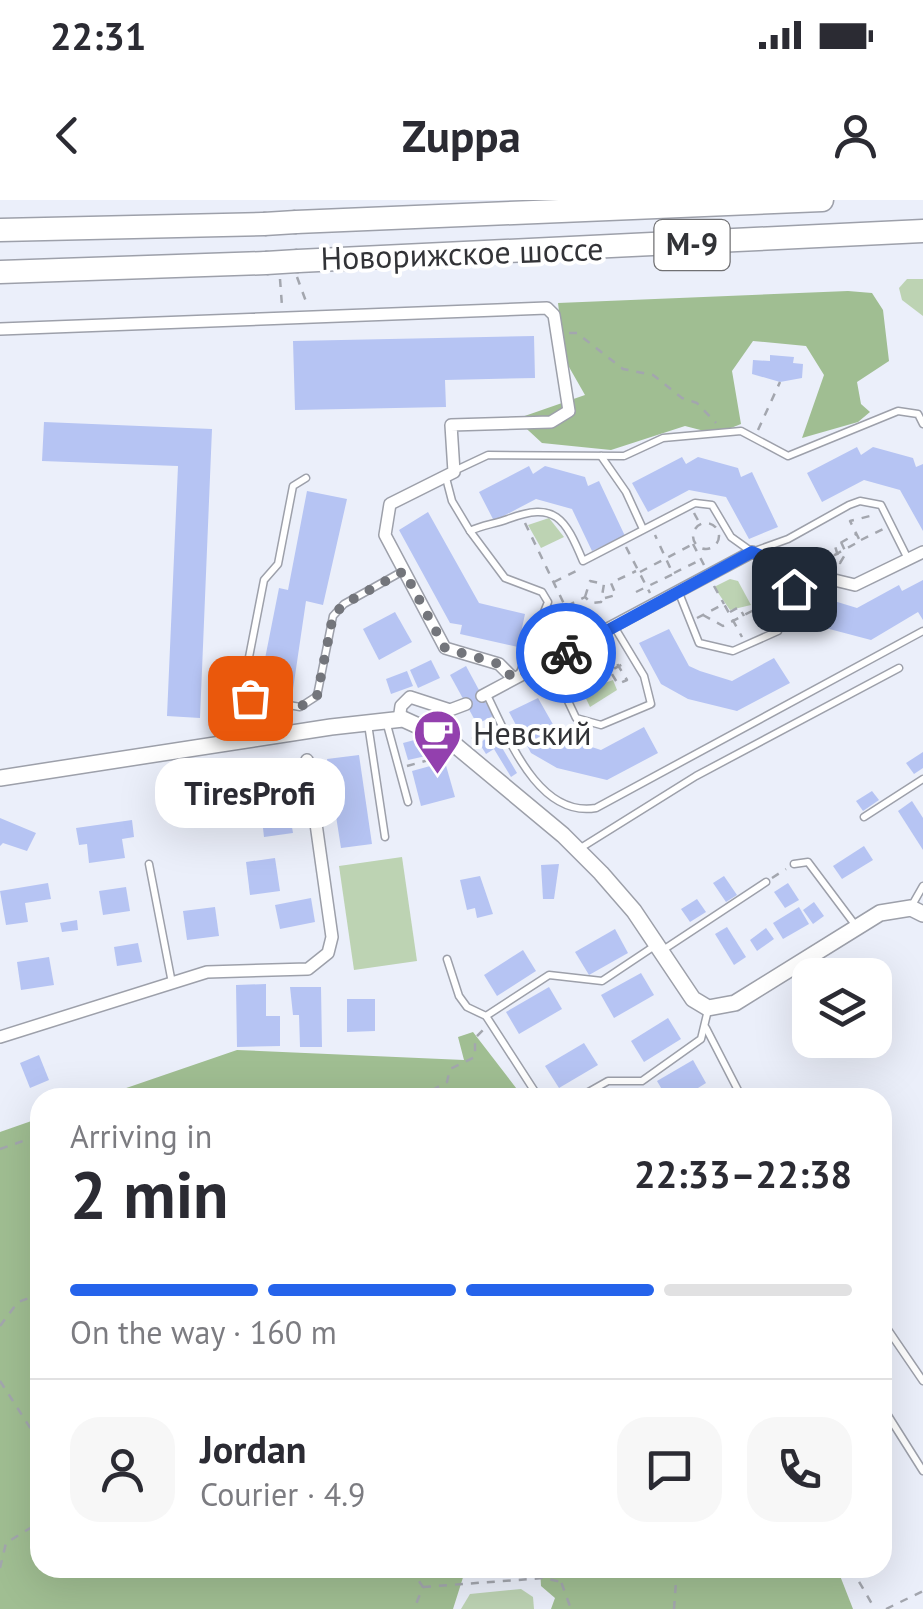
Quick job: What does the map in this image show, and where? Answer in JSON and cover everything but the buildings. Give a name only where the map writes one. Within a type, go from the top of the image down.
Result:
[{"type":"highway","name":"Новорижское шоссе","points":[[0,230],[264,224],[822,200]]},
{"type":"highway","name":"Новорижское шоссе","points":[[0,272],[298,262],[923,231]]},
{"type":"street","points":[[0,329],[548,308],[554,315],[568,412],[551,422],[451,425],[450,474],[390,504],[385,535],[445,648],[499,664],[516,677]]},
{"type":"street","points":[[484,695],[752,552],[797,571],[856,586],[923,552]]},
{"type":"street","points":[[393,720],[410,697],[450,710],[466,704]]},
{"type":"street","points":[[0,778],[368,722],[415,722],[458,748],[578,850],[634,910],[707,1015],[735,1003],[880,912],[917,911]]},
{"type":"street","points":[[0,1038],[207,972],[308,969],[328,954],[332,937],[307,760]]},
{"type":"lane","points":[[516,677],[548,602],[542,592],[505,578],[452,502],[450,474],[488,455],[624,456],[663,438],[741,431],[788,456],[898,411],[918,414],[923,424]]},
{"type":"lane","points":[[600,455],[626,492],[644,529]]},
{"type":"lane","points":[[306,478],[293,486],[278,564],[264,580],[243,688],[250,698],[300,707],[317,696],[333,616],[344,604],[404,571]]},
{"type":"lane","points":[[470,532],[531,509],[551,512],[560,518],[583,562],[685,506],[704,502],[718,511],[731,536],[752,552],[788,540],[860,501],[881,505],[908,559]]},
{"type":"lane","points":[[679,593],[704,646],[733,651],[778,631],[797,571]]},
{"type":"lane","points":[[550,661],[576,718],[602,725],[651,704],[644,676],[615,628]]},
{"type":"lane","points":[[484,695],[530,774],[549,794],[568,809],[596,808],[923,630]]},
{"type":"lane","points":[[578,850],[696,776],[900,668]]},
{"type":"lane","points":[[393,720],[408,802]]},
{"type":"lane","points":[[368,722],[385,837]]},
{"type":"lane","points":[[864,817],[923,779]]},
{"type":"lane","points":[[794,864],[808,862],[857,927]]},
{"type":"lane","points":[[149,864],[172,983]]},
{"type":"lane","points":[[486,1016],[549,974],[602,981],[766,882]]},
{"type":"lane","points":[[917,911],[923,886]]},
{"type":"lane","points":[[447,959],[458,996],[467,1007],[486,1016],[533,1088]]},
{"type":"lane","points":[[596,1088],[608,1081],[642,1081],[702,1039],[707,1015]]},
{"type":"lane","points":[[707,1015],[708,1036],[737,1088]]},
{"type":"lane","points":[[892,1336],[923,1382]]},
{"type":"lane","points":[[892,1422],[923,1471]]},
{"type":"path","points":[[557,332],[578,333],[623,369],[653,376],[682,398],[697,403],[717,420],[718,434]]},
{"type":"path","points":[[752,440],[780,382]]},
{"type":"path","points":[[520,513],[603,684],[567,700]]},
{"type":"path","points":[[860,541],[850,521],[862,515],[880,518]]},
{"type":"path","points":[[584,597],[595,604],[616,594],[611,583],[695,543],[712,548],[719,541],[718,531],[711,524],[700,524],[694,532],[695,543]]},
{"type":"path","points":[[812,575],[816,565],[886,526]]},
{"type":"path","points":[[653,530],[673,574]]},
{"type":"path","points":[[841,542],[845,549],[844,561],[840,562],[835,546],[841,542],[856,534]]},
{"type":"path","points":[[626,545],[656,606]]},
{"type":"path","points":[[636,592],[701,559]]},
{"type":"path","points":[[566,607],[584,597],[588,583],[598,580],[604,584],[604,598]]},
{"type":"path","points":[[691,621],[724,604],[746,645]]},
{"type":"path","points":[[728,613],[739,607],[744,616]]},
{"type":"path","points":[[703,615],[716,625],[733,622],[752,611],[786,615]]},
{"type":"path","points":[[590,657],[611,654],[627,680],[618,684],[610,671]]},
{"type":"path","points":[[458,748],[502,725]]},
{"type":"path","points":[[766,882],[794,864]]},
{"type":"path","points":[[436,1088],[447,1082],[450,1068],[474,1058],[474,1038],[492,1025]]},
{"type":"path","points":[[0,1150],[30,1139]]},
{"type":"path","points":[[0,1326],[18,1302],[30,1298]]},
{"type":"path","points":[[0,1381],[30,1428]]},
{"type":"path","points":[[0,1568],[6,1543],[30,1528]]},
{"type":"path","points":[[417,1578],[423,1587]]},
{"type":"path","points":[[423,1587],[544,1578],[561,1582]]},
{"type":"path","points":[[560,1578],[571,1609]]},
{"type":"path","points":[[674,1609],[677,1578]]},
{"type":"path","points":[[857,1578],[875,1609]]},
{"type":"path","points":[[414,1609],[423,1587]]},
{"type":"path","points":[[886,1609],[923,1591]]},
{"type":"green space","points":[[907,279],[923,279],[923,316],[902,300],[899,288]]},
{"type":"green space","points":[[872,293],[883,310],[889,361],[857,382],[861,404],[870,412],[858,422],[802,438],[824,375],[806,346],[753,341],[732,371],[741,424],[716,434],[685,426],[611,450],[542,443],[516,419],[585,395],[565,360],[558,303]]},
{"type":"green space","points":[[549,518],[564,537],[541,548],[528,525]]},
{"type":"green space","points":[[730,579],[738,581],[751,605],[730,610],[714,587]]},
{"type":"green space","points":[[589,654],[596,669],[585,675],[591,688],[613,680],[617,690],[590,707],[569,663]]},
{"type":"green space","points":[[402,857],[417,961],[354,970],[339,866]]},
{"type":"green space","points":[[473,1032],[516,1088],[126,1088],[237,1050],[464,1060],[458,1037]]},
{"type":"green space","points":[[30,1122],[30,1578],[463,1578],[453,1609],[0,1609],[0,1132]]},
{"type":"green space","points":[[541,1578],[841,1578],[853,1609],[551,1609],[555,1598],[541,1586]]},
{"type":"green space","points":[[521,1589],[533,1597],[534,1609],[461,1609],[470,1594]]},
{"type":"way so far","points":[[250,698],[300,707],[317,696],[333,616],[344,604],[404,571],[445,648],[499,664],[513,678],[566,653]]},
{"type":"place","name":"TiresProfi","points":[[250,698]]},
{"type":"place","name":"Невский","points":[[438,776]]},
{"type":"route","points":[[566,653],[752,552],[797,571],[794,589]]}]
